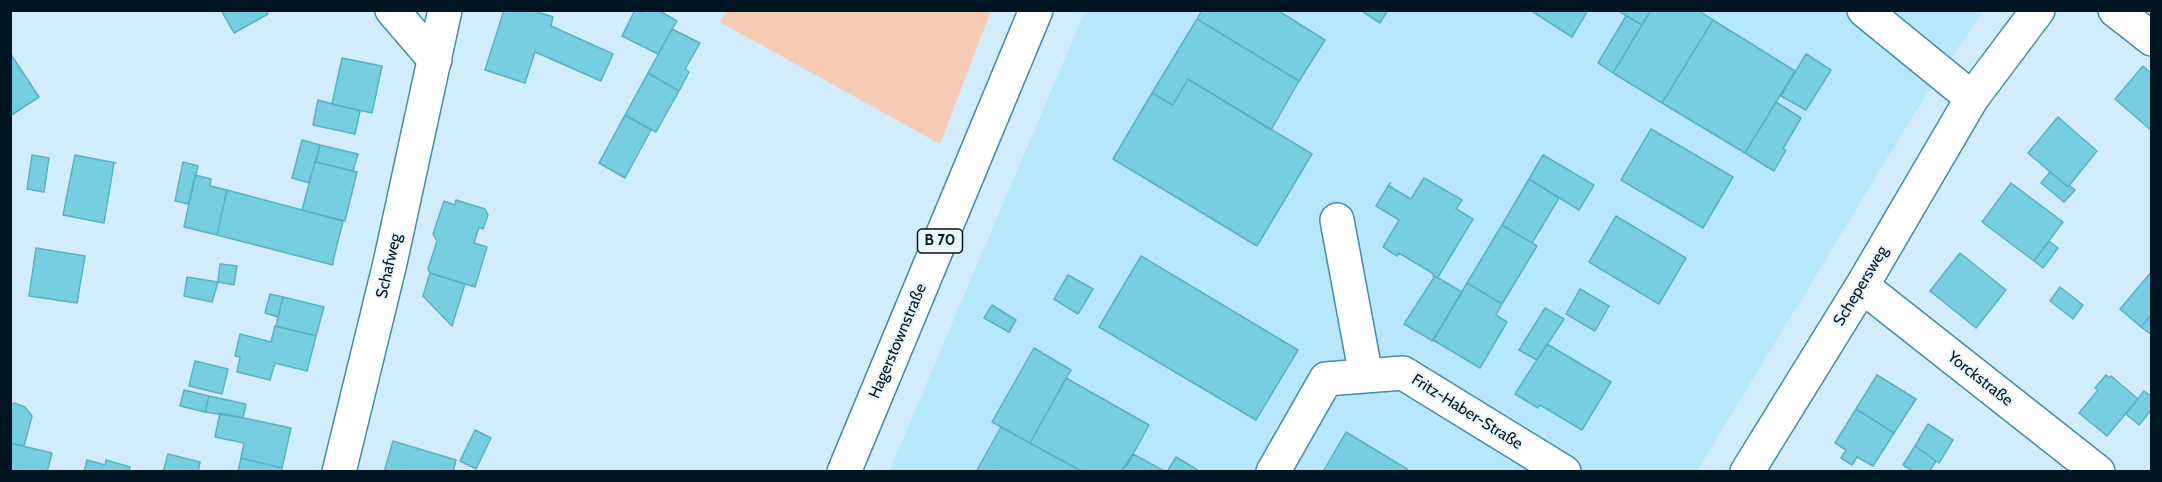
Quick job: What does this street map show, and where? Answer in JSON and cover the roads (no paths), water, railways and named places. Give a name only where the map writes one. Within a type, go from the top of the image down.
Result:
[{"type":"street","points":[[392,10],[435,60]]},
{"type":"street","name":"Schafweg","points":[[339,471],[390,263],[445,10]]},
{"type":"street","name":"Hagerstownstraße","points":[[844,471],[1036,10]]},
{"type":"street","points":[[1864,10],[1972,98]]},
{"type":"street","name":"Schepersweg","points":[[1746,471],[1862,286],[1972,98],[2038,10]]},
{"type":"street","points":[[2115,10],[2151,39]]},
{"type":"street","points":[[1337,220],[1366,376]]},
{"type":"street","name":"Yorckstraße","points":[[1862,286],[2098,471]]},
{"type":"street","name":"Fritz-Haber-Straße","points":[[1273,471],[1326,379],[1403,373],[1564,471]]}]
